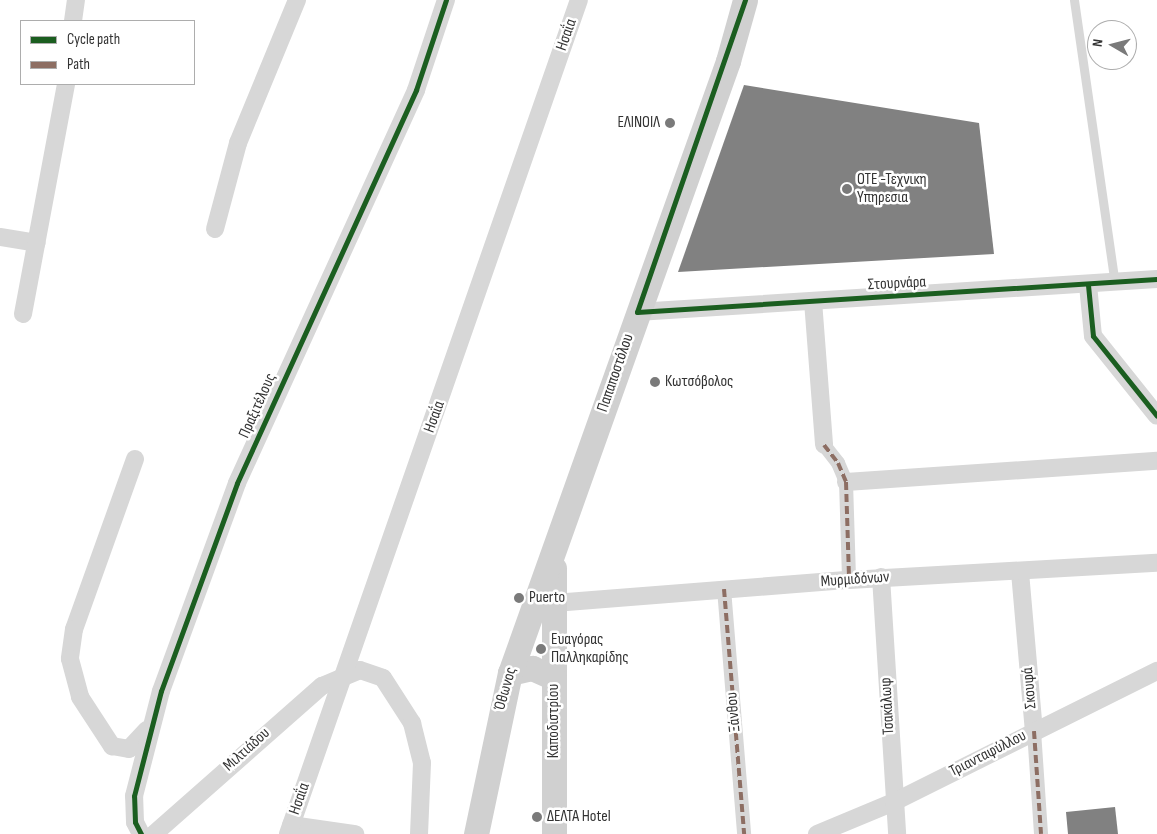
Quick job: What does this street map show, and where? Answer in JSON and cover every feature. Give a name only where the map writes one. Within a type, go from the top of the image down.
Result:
[{"type":"main road","name":"Παπαποστόλου","points":[[554,548],[745,0]]},
{"type":"main road","name":"Καποδιστρίου","points":[[554,548],[554,834]]},
{"type":"main road","name":"Όθωνος","points":[[476,834],[510,673],[554,548]]},
{"type":"main road","points":[[510,673],[532,668],[554,678]]},
{"type":"street","points":[[73,20],[76,0]]},
{"type":"street","points":[[215,229],[238,143],[297,0]]},
{"type":"street","name":"Πραξιτέλους","points":[[141,834],[133,807],[148,728],[238,483],[416,90],[446,0]]},
{"type":"street","name":"Ησαΐα","points":[[290,830],[579,0]]},
{"type":"street","points":[[23,314],[66,85]]},
{"type":"street","points":[[0,237],[37,242]]},
{"type":"street","name":"Στουρνάρα","points":[[637,312],[1088,285],[1157,279]]},
{"type":"street","points":[[1088,285],[1093,336],[1157,416]]},
{"type":"street","points":[[813,301],[824,445],[838,463],[846,482],[849,580]]},
{"type":"street","points":[[135,459],[74,629],[70,659],[80,697],[112,746],[129,749],[148,728]]},
{"type":"street","points":[[846,482],[1157,461]]},
{"type":"street","name":"Μυρμιδόνων","points":[[554,603],[881,577],[1020,572],[1157,563]]},
{"type":"street","name":"Σκουφά","points":[[1020,572],[1041,834]]},
{"type":"street","name":"Τσακάλωφ","points":[[881,577],[896,834]]},
{"type":"street","name":"Ξάνθου","points":[[724,589],[744,834]]},
{"type":"street","points":[[345,673],[366,670],[377,674],[408,716],[422,763],[419,834]]},
{"type":"street","name":"Τριανταφύλλου","points":[[817,834],[894,802],[1157,670]]},
{"type":"street","name":"Μιλτιάδου","points":[[154,834],[258,738],[345,673]]},
{"type":"street","points":[[290,830],[355,834]]},
{"type":"lane","points":[[1074,0],[1114,283]]},
{"type":"building","name":"ΟΤΕ -Τεχνικη Υπηρεσια","points":[[744,85],[979,123],[994,254],[678,272]]},
{"type":"building","points":[[1115,807],[1118,834],[1068,834],[1066,812]]},
{"type":"marked path","points":[[824,445],[838,463],[846,482],[849,580]]},
{"type":"marked path","points":[[724,589],[744,834]]},
{"type":"marked path","points":[[1034,731],[1041,834]]},
{"type":"cycle path","points":[[141,834],[135,822],[134,796],[161,691],[237,483],[416,90],[446,0]]},
{"type":"cycle path","points":[[745,0],[637,312],[1157,279]]},
{"type":"cycle path","points":[[1088,285],[1093,336],[1157,416]]},
{"type":"place","name":"ΕΛΙΝΟΙΛ","points":[[670,123]]},
{"type":"place","name":"ΟΤΕ -Τεχνικη Υπηρεσια","points":[[847,189]]},
{"type":"place","name":"Κωτσόβολος","points":[[655,382]]},
{"type":"place","name":"Puerto","points":[[519,598]]},
{"type":"place","name":"Ευαγόρας Παλληκαρίδης","points":[[541,649]]},
{"type":"place","name":"ΔΕΛΤΑ Hotel","points":[[537,817]]}]
